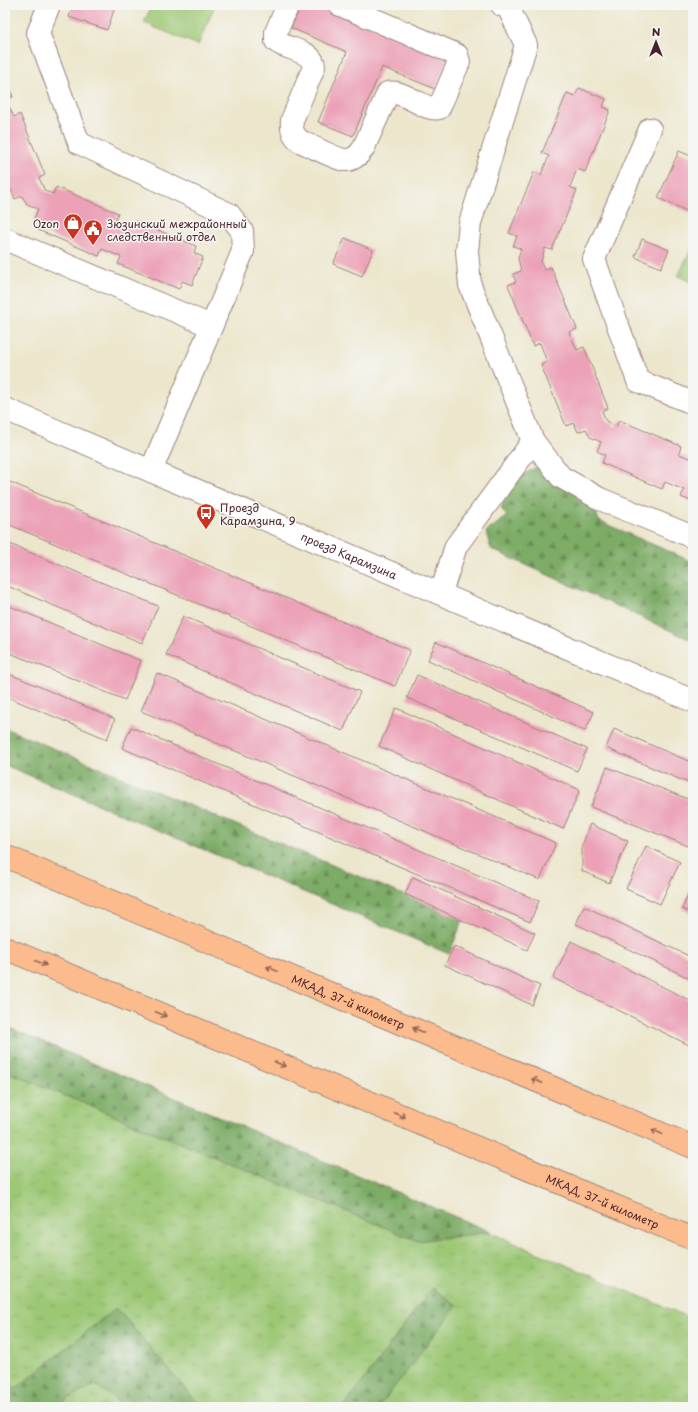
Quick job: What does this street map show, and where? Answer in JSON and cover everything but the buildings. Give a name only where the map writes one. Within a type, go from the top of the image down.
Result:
[{"type":"highway","name":"МКАД, 37-й километр","points":[[5,856],[693,1147]]},
{"type":"highway","name":"МКАД, 37-й километр","points":[[5,948],[693,1239]]},
{"type":"street","points":[[49,5],[38,33],[79,143],[229,214],[242,230],[243,252],[151,471]]},
{"type":"street","points":[[288,5],[276,32],[276,41],[309,56],[314,63],[314,67],[292,120],[291,128],[294,136],[300,141],[344,160],[353,158],[363,149],[388,93],[397,93],[432,108],[439,108],[459,62],[457,55],[377,12],[340,5]]},
{"type":"street","points":[[502,5],[508,8],[526,45],[470,223],[467,252],[470,285],[533,441],[562,477],[600,499],[693,537]]},
{"type":"street","points":[[650,130],[594,259],[638,381],[693,403]]},
{"type":"street","points":[[5,239],[211,326]]},
{"type":"street","name":"проезд Карамзина","points":[[5,409],[693,701]]},
{"type":"street","points":[[441,593],[456,546],[533,441]]},
{"type":"green space","points":[[152,5],[215,5],[198,45],[144,23]]},
{"type":"green space","points":[[693,246],[693,283],[678,276]]},
{"type":"green space","points":[[536,467],[594,507],[599,521],[693,562],[693,641],[491,549],[486,532],[507,516],[501,508],[514,480]]},
{"type":"green space","points":[[5,728],[463,920],[449,954],[5,765]]},
{"type":"green space","points":[[5,1026],[693,1319],[693,1407],[379,1407],[457,1305],[432,1288],[344,1407],[201,1407],[116,1308],[18,1387],[5,1390]]},
{"type":"green space","points":[[5,1026],[491,1232],[418,1241],[5,1071]]},
{"type":"green space","points":[[432,1288],[457,1305],[379,1407],[344,1407]]},
{"type":"green space","points":[[116,1308],[201,1407],[125,1407],[96,1385],[67,1399],[60,1407],[5,1407],[5,1390],[18,1387]]},
{"type":"green space","points":[[96,1385],[125,1407],[60,1407],[67,1399]]},
{"type":"place","name":"Ozon","points":[[73,240]]},
{"type":"place","name":"Зюзинский межрайонный следственный отдел","points":[[93,246]]},
{"type":"place","name":"Проезд Карамзина, 9","points":[[206,530]]}]
